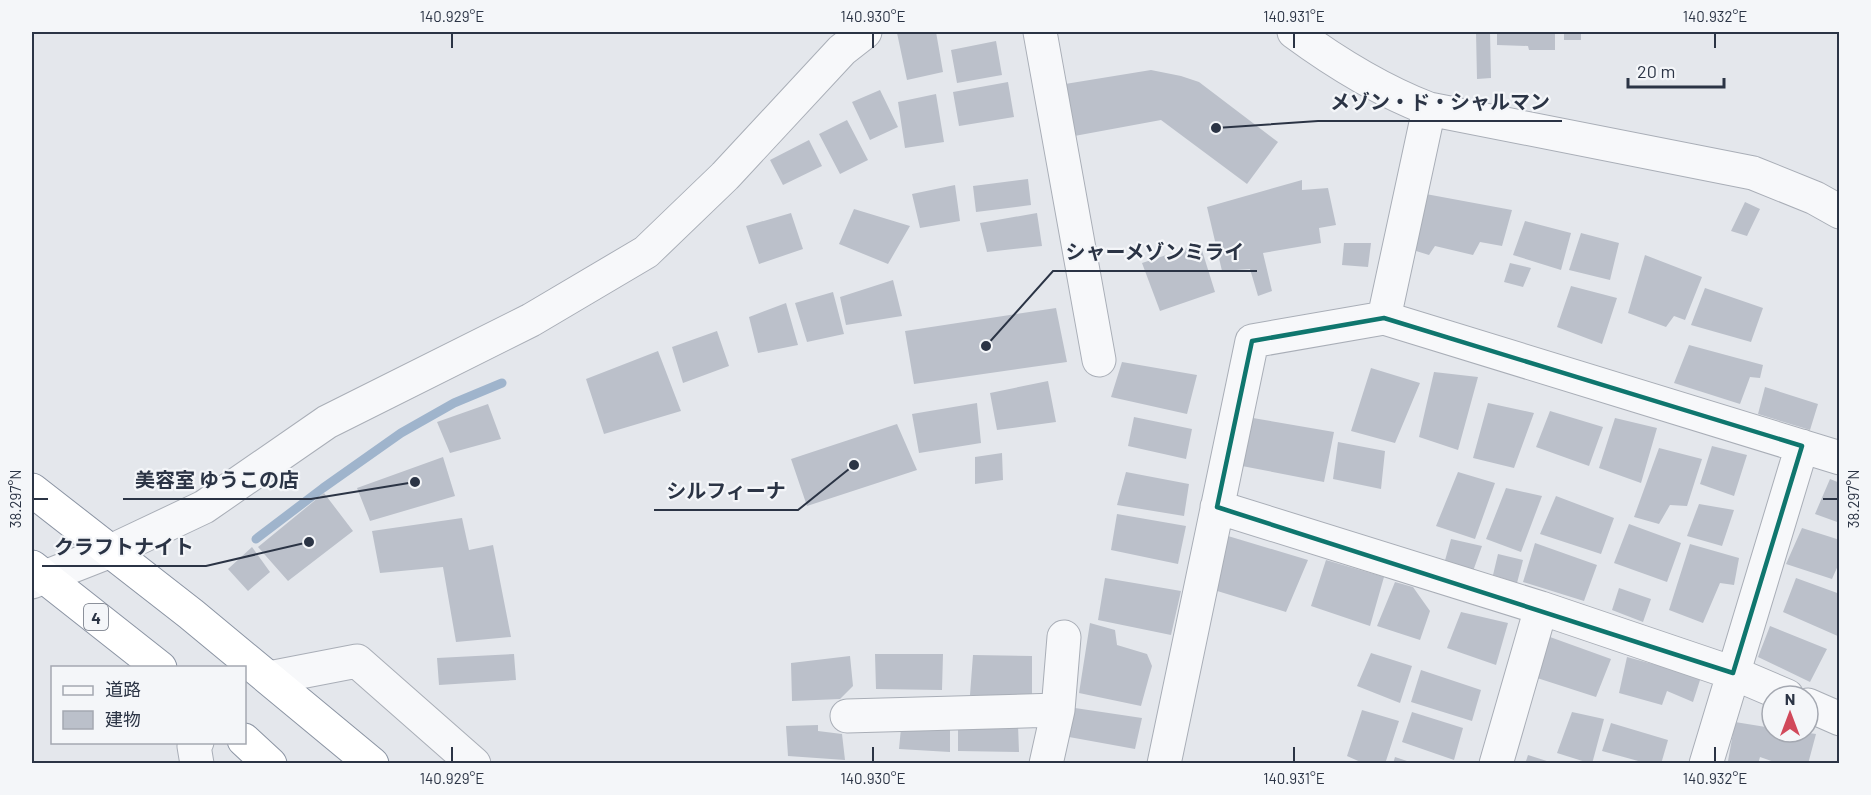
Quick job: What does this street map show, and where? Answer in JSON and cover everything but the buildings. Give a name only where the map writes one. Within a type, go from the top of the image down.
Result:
[{"type":"highway","points":[[32,490],[269,678],[372,764]]},
{"type":"highway","name":"4","points":[[36,576],[157,666]]},
{"type":"highway","points":[[246,742],[270,764]]},
{"type":"street","points":[[36,576],[111,551],[204,507],[327,422],[531,320],[646,252],[725,176],[842,50],[865,32]]},
{"type":"street","points":[[1040,32],[1099,360]]},
{"type":"street","points":[[1294,32],[1333,60],[1395,96],[1429,109],[1753,173],[1815,198],[1839,212]]},
{"type":"street","points":[[1384,318],[1429,109]]},
{"type":"street","points":[[1164,763],[1252,341],[1384,318],[1839,458]]},
{"type":"street","points":[[1706,764],[1802,446]]},
{"type":"street","points":[[1217,507],[1541,608],[1733,672],[1760,684]]},
{"type":"street","points":[[1496,764],[1541,608]]},
{"type":"street","points":[[1046,764],[1058,710],[1064,637]]},
{"type":"street","points":[[269,678],[357,661],[474,764]]},
{"type":"street","points":[[867,724],[1058,710]]},
{"type":"street","points":[[1820,710],[1839,719]]},
{"type":"street","points":[[196,744],[197,764]]},
{"type":"highlighted area","points":[[1384,318],[1802,446],[1733,673],[1217,507],[1252,341]]},
{"type":"waterway","points":[[256,539],[401,433],[454,403],[502,383]]},
{"type":"place","name":"メゾン・ド・シャルマン","points":[[1216,128]]},
{"type":"place","name":"シャーメゾンミライ","points":[[986,346]]},
{"type":"place","name":"シルフィーナ","points":[[854,465]]},
{"type":"place","name":"美容室 ゆうこの店","points":[[415,482]]},
{"type":"place","name":"クラフトナイト","points":[[309,542]]}]
